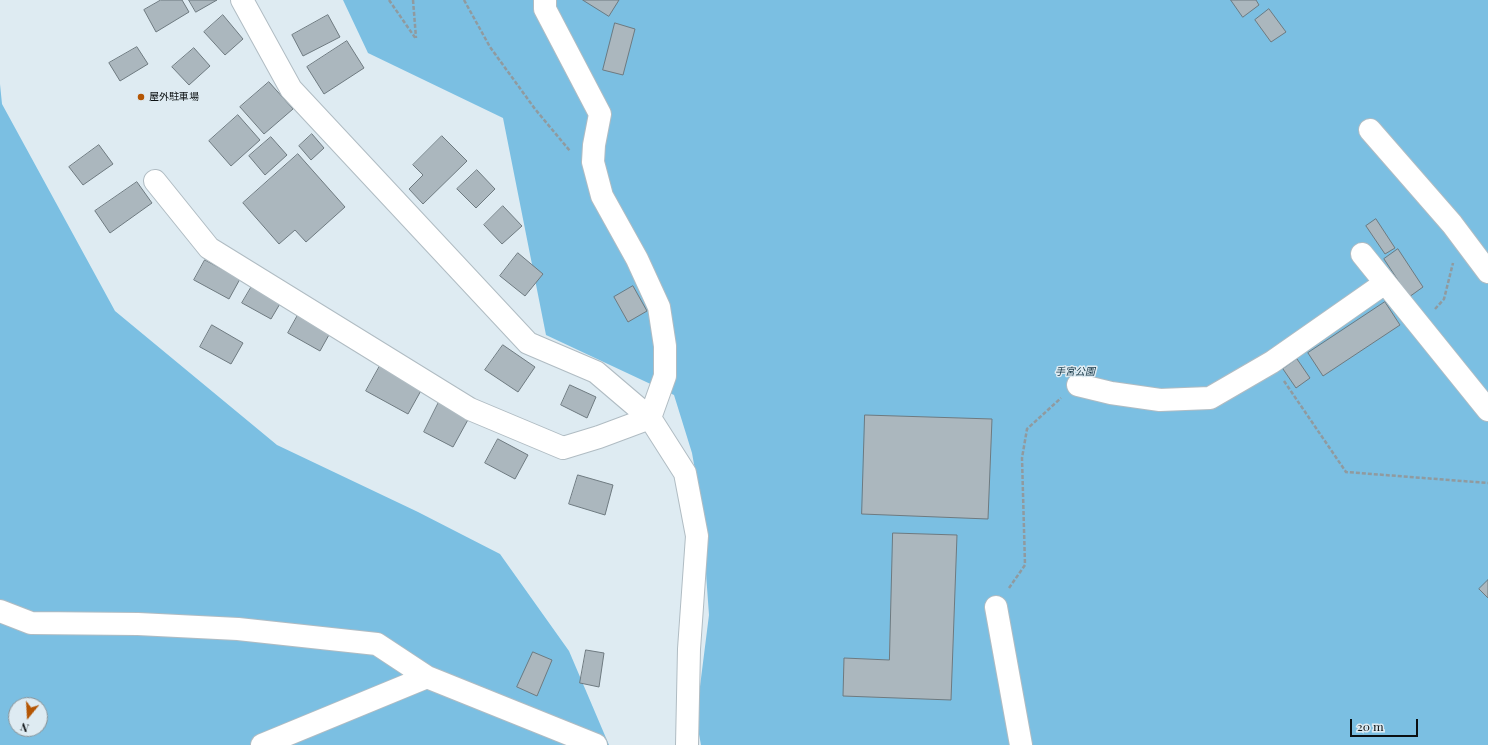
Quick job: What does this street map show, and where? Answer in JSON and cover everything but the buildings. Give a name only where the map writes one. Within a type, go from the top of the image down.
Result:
[{"type":"street","points":[[242,0],[291,89],[528,343],[596,372],[650,418],[685,473],[697,536],[689,649],[687,745]]},
{"type":"street","points":[[155,181],[209,248],[470,409],[563,448],[599,437],[650,418],[665,376],[665,346],[659,307],[637,259],[602,196],[593,162],[594,145],[600,114],[545,8],[545,0]]},
{"type":"street","points":[[1370,130],[1458,232],[1488,272]]},
{"type":"street","points":[[1362,254],[1488,410]]},
{"type":"street","points":[[1078,385],[1111,393],[1160,400],[1210,398],[1272,362],[1385,283]]},
{"type":"street","points":[[996,607],[1021,745]]},
{"type":"street","points":[[0,611],[31,622],[138,624],[238,629],[377,644],[427,677],[596,745]]},
{"type":"street","points":[[262,745],[427,677]]},
{"type":"path","points":[[389,0],[416,39],[413,0]]},
{"type":"path","points":[[464,0],[490,47],[535,109],[571,153]]},
{"type":"path","points":[[1420,326],[1444,299],[1458,232]]},
{"type":"path","points":[[1272,362],[1346,472],[1488,482]]},
{"type":"path","points":[[996,607],[1025,565],[1022,458],[1027,429],[1048,408],[1078,385]]},
{"type":"green space","name":"手宮公園","points":[[343,0],[1488,0],[1488,745],[701,745],[696,718],[709,615],[701,504],[692,453],[674,395],[546,335],[503,118],[368,53]]},
{"type":"green space","points":[[0,84],[2,104],[115,311],[277,445],[418,512],[500,554],[569,651],[609,745],[0,745]]},
{"type":"place","name":"屋外駐車場","points":[[141,97]]}]
